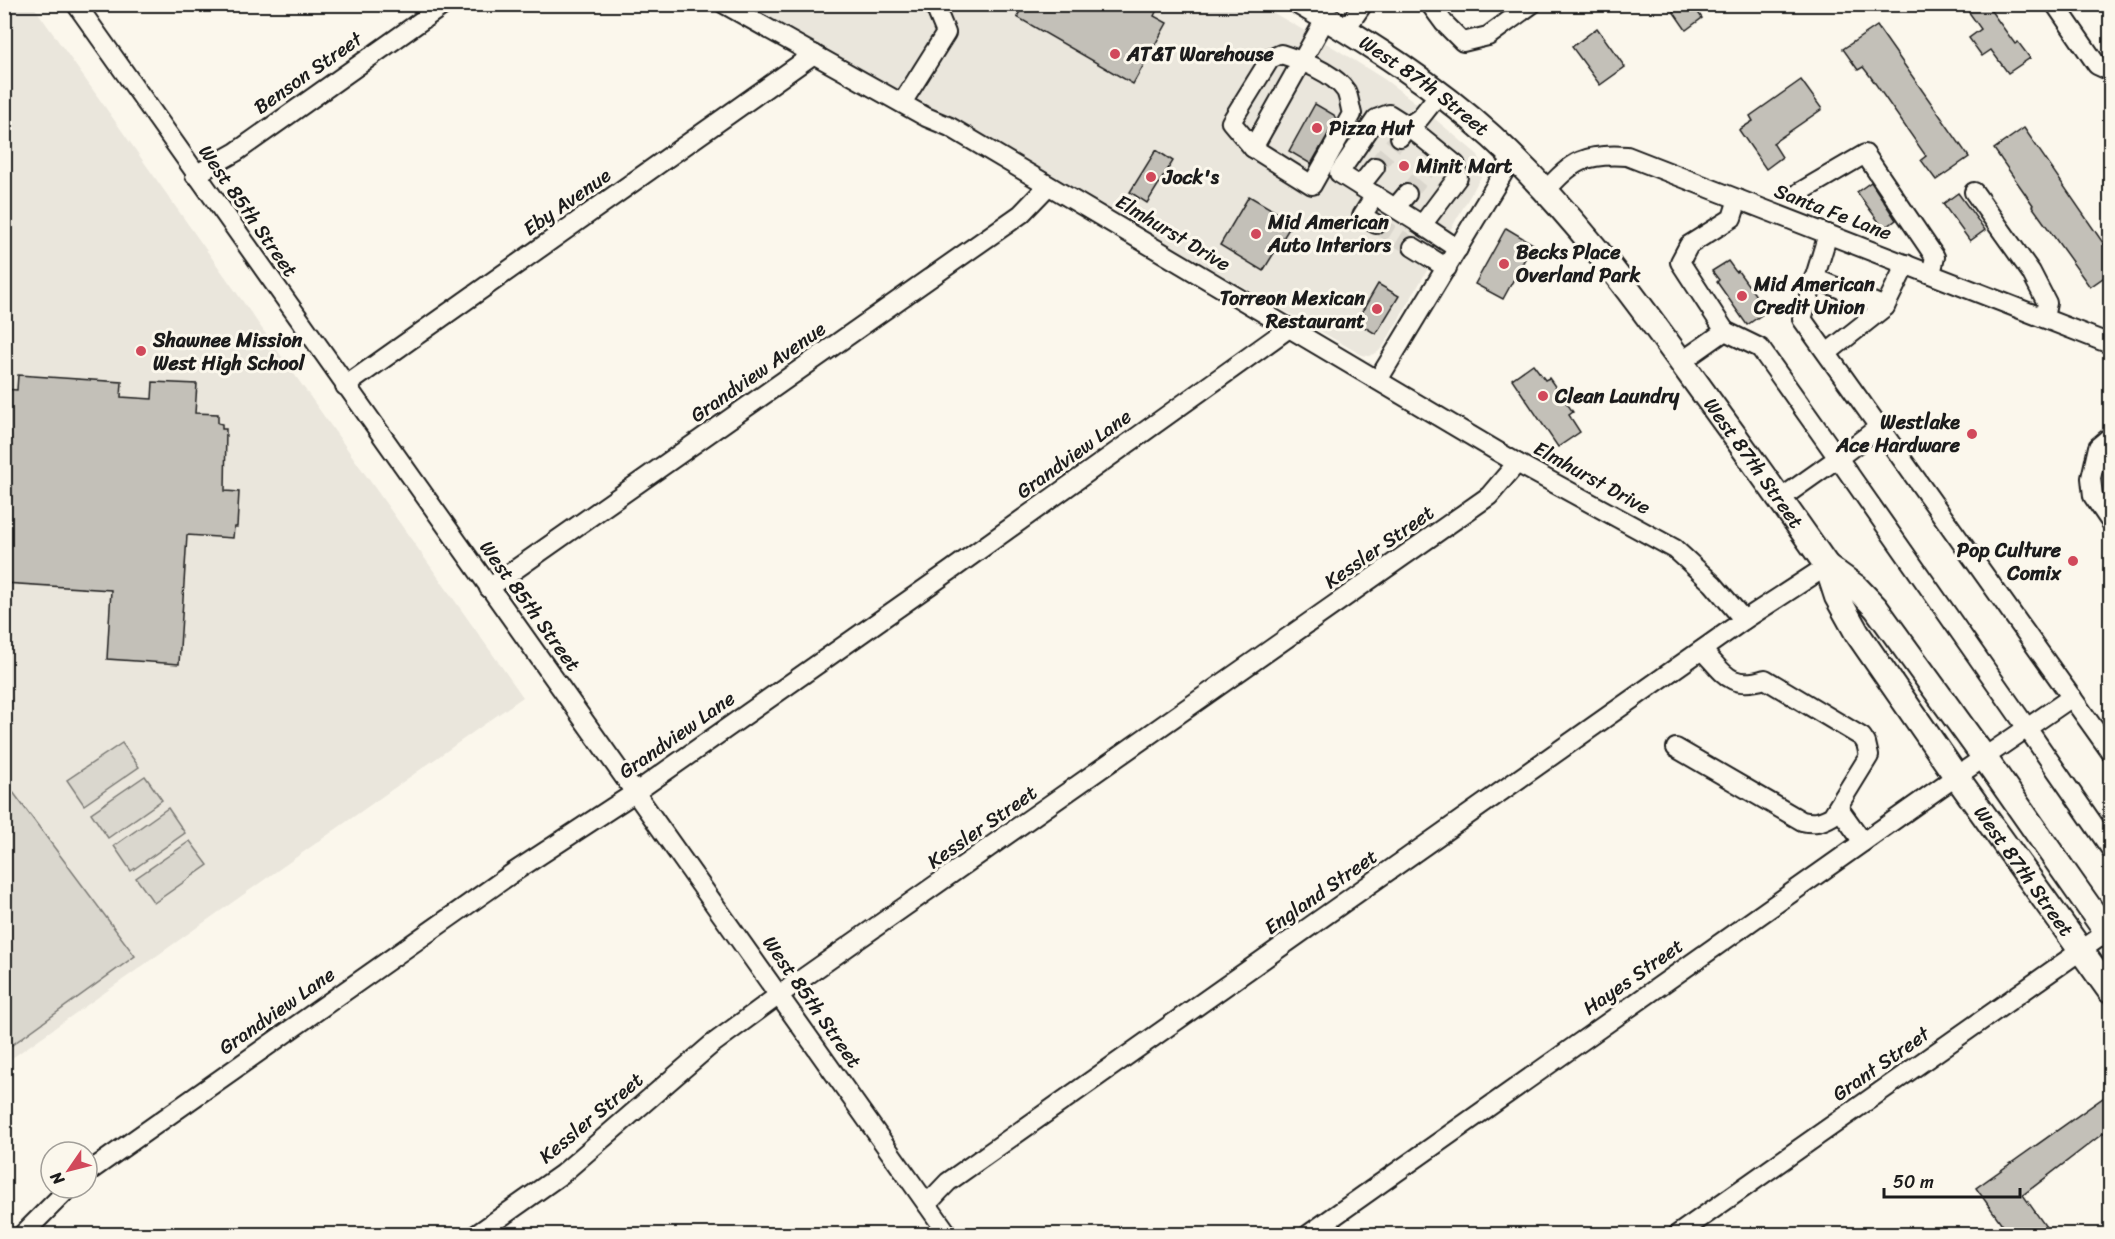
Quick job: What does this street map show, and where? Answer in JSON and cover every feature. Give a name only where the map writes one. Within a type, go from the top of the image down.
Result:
[{"type":"main road","points":[[1302,4],[1335,24]]},
{"type":"main road","name":"West 87th Street","points":[[1335,24],[1415,75],[1491,136],[1604,258],[1682,362],[1827,566],[1837,597],[1857,633],[2110,991]]},
{"type":"main road","name":"West 87th Street","points":[[1827,566],[1856,587],[1876,608],[2109,933]]},
{"type":"street","name":"West 85th Street","points":[[76,4],[195,175],[927,1204],[943,1232]]},
{"type":"street","name":"Benson Street","points":[[195,175],[236,152],[445,4]]},
{"type":"street","name":"Elmhurst Drive","points":[[724,4],[926,117],[950,127],[1517,464],[1675,549],[1713,584],[1744,620]]},
{"type":"street","points":[[902,103],[946,33],[934,4]]},
{"type":"street","name":"West 87th Street","points":[[1335,24],[1363,4]]},
{"type":"street","points":[[1430,4],[1444,23],[1463,42],[1488,36],[1532,4]]},
{"type":"street","points":[[2055,4],[2097,65],[2110,71]]},
{"type":"street","points":[[1253,148],[1302,60],[1335,24]]},
{"type":"street","name":"Eby Avenue","points":[[345,386],[814,54]]},
{"type":"street","points":[[1281,54],[1302,60],[1326,73],[1346,91],[1352,114],[1311,185],[1253,148],[1231,122],[1270,59],[1281,54]]},
{"type":"street","points":[[1404,131],[1420,118],[1439,94]]},
{"type":"street","points":[[1422,225],[1458,177],[1456,165],[1437,158],[1404,131],[1389,114],[1376,120],[1339,172],[1458,249]]},
{"type":"street","name":"Santa Fe Lane","points":[[1545,192],[1571,166],[1581,160],[1603,154],[1627,156],[2110,344]]},
{"type":"street","points":[[1800,192],[1865,154],[1935,257],[1932,274]]},
{"type":"street","points":[[1378,380],[1513,158]]},
{"type":"street","points":[[1375,167],[1362,216],[1376,224]]},
{"type":"street","name":"Grandview Avenue","points":[[489,588],[1011,220],[1048,186]]},
{"type":"street","points":[[1974,192],[2031,272],[2047,303],[2044,318]]},
{"type":"street","points":[[1395,208],[1407,194]]},
{"type":"street","points":[[1738,199],[1732,218],[1689,245],[1680,262],[1725,331],[1760,348],[2110,848]]},
{"type":"street","points":[[1828,234],[1802,319],[2110,751]]},
{"type":"street","points":[[1413,247],[1447,268]]},
{"type":"street","points":[[1827,353],[1885,307],[1906,264]]},
{"type":"street","points":[[1814,278],[1885,307]]},
{"type":"street","name":"Grandview Lane","points":[[99,1165],[504,879],[636,792],[1289,328]]},
{"type":"street","points":[[1682,362],[1725,331]]},
{"type":"street","points":[[1780,499],[1880,427]]},
{"type":"street","points":[[2110,437],[2098,447],[2091,478],[2093,496],[2110,521]]},
{"type":"street","name":"Kessler Street","points":[[477,1234],[562,1174],[711,1045],[1489,496],[1517,464]]},
{"type":"street","points":[[1744,620],[1827,566]]},
{"type":"street","name":"England Street","points":[[927,1204],[948,1182],[1744,620]]},
{"type":"street","points":[[1676,748],[1802,821],[1811,823],[1822,822],[1832,816],[1869,756],[1862,737],[1765,679],[1744,684],[1730,679],[1702,650]]},
{"type":"street","name":"Hayes Street","points":[[1309,1234],[1956,776],[2072,697]]},
{"type":"street","points":[[1838,807],[1863,842]]},
{"type":"street","name":"Grant Street","points":[[1678,1234],[2109,933]]},
{"type":"street","points":[[23,1234],[55,1200]]},
{"type":"shaded area","name":"Shawnee Mission West High School","points":[[32,4],[523,697],[5,1063],[4,5]]},
{"type":"shaded area","points":[[748,5],[1260,5],[1336,49],[1411,99],[1478,155],[1482,165],[1482,175],[1384,345],[1378,352],[1369,356],[1362,355]]},
{"type":"shaded area","points":[[122,743],[139,767],[84,805],[67,780]]},
{"type":"shaded area","points":[[145,776],[162,800],[108,838],[91,813]]},
{"type":"shaded area","points":[[4,780],[135,956],[5,1050],[4,1050]]},
{"type":"shaded area","points":[[168,808],[185,833],[131,871],[114,846]]},
{"type":"shaded area","points":[[190,841],[208,865],[154,903],[136,878]]},
{"type":"building","name":"AT&T Warehouse","points":[[1024,4],[1160,4],[1154,16],[1167,23],[1133,84],[1017,17]]},
{"type":"building","points":[[1668,4],[1692,4],[1702,18],[1686,30]]},
{"type":"building","points":[[1963,4],[1986,4],[2015,44],[2018,42],[2030,58],[2008,73],[1991,50],[1982,56],[1969,38],[1981,29]]},
{"type":"building","points":[[1877,26],[1969,157],[1936,180],[1921,160],[1926,156],[1870,76],[1863,67],[1858,70],[1843,49]]},
{"type":"building","points":[[1597,28],[1625,67],[1600,85],[1572,47]]},
{"type":"building","points":[[1801,80],[1822,109],[1773,143],[1782,157],[1766,169],[1739,130],[1753,121],[1750,116]]},
{"type":"building","name":"Pizza Hut","points":[[1315,104],[1334,115],[1336,120],[1311,164],[1289,151]]},
{"type":"building","points":[[2024,128],[2110,253],[2110,273],[2090,287],[1994,149]]},
{"type":"building","name":"Jock's","points":[[1156,150],[1173,161],[1147,203],[1130,192]]},
{"type":"building","points":[[1871,182],[1896,220],[1884,229],[1857,192]]},
{"type":"building","points":[[1958,193],[1985,230],[1970,241],[1943,204]]},
{"type":"building","name":"Mid American Auto Interiors","points":[[1249,196],[1293,222],[1263,271],[1220,245]]},
{"type":"building","name":"Becks Place Overland Park","points":[[1506,228],[1533,244],[1503,299],[1475,284]]},
{"type":"building","name":"Mid American Credit Union","points":[[1728,261],[1767,311],[1747,325],[1712,271]]},
{"type":"building","name":"Torreon Mexican Restaurant","points":[[1378,284],[1399,296],[1376,334],[1356,322]]},
{"type":"building","name":"Clean Laundry","points":[[1533,364],[1545,380],[1549,378],[1573,412],[1569,415],[1580,432],[1558,447],[1512,379]]},
{"type":"building","name":"Shawnee Mission West High School","points":[[18,375],[122,382],[121,397],[152,399],[153,382],[197,384],[195,413],[218,414],[218,423],[222,424],[222,429],[226,429],[225,491],[239,492],[237,527],[234,527],[233,538],[187,535],[179,664],[107,659],[111,590],[4,583],[4,389],[17,390]]},
{"type":"building","points":[[2110,1093],[2110,1128],[2023,1195],[2051,1234],[2009,1234],[1976,1188]]},
{"type":"tunnel","points":[[1375,167],[1400,137]]},
{"type":"tunnel","points":[[1407,194],[1432,163]]},
{"type":"tunnel","points":[[1376,224],[1413,247]]},
{"type":"place","name":"AT&T Warehouse","points":[[1115,54]]},
{"type":"place","name":"Pizza Hut","points":[[1317,128]]},
{"type":"place","name":"Minit Mart","points":[[1404,166]]},
{"type":"place","name":"Jock's","points":[[1151,177]]},
{"type":"place","name":"Mid American Auto Interiors","points":[[1256,234]]},
{"type":"place","name":"Becks Place Overland Park","points":[[1504,264]]},
{"type":"place","name":"Mid American Credit Union","points":[[1742,296]]},
{"type":"place","name":"Torreon Mexican Restaurant","points":[[1377,309]]},
{"type":"place","name":"Shawnee Mission West High School","points":[[141,351]]},
{"type":"place","name":"Clean Laundry","points":[[1543,396]]},
{"type":"place","name":"Westlake Ace Hardware","points":[[1972,434]]},
{"type":"place","name":"Pop Culture Comix","points":[[2073,561]]}]
